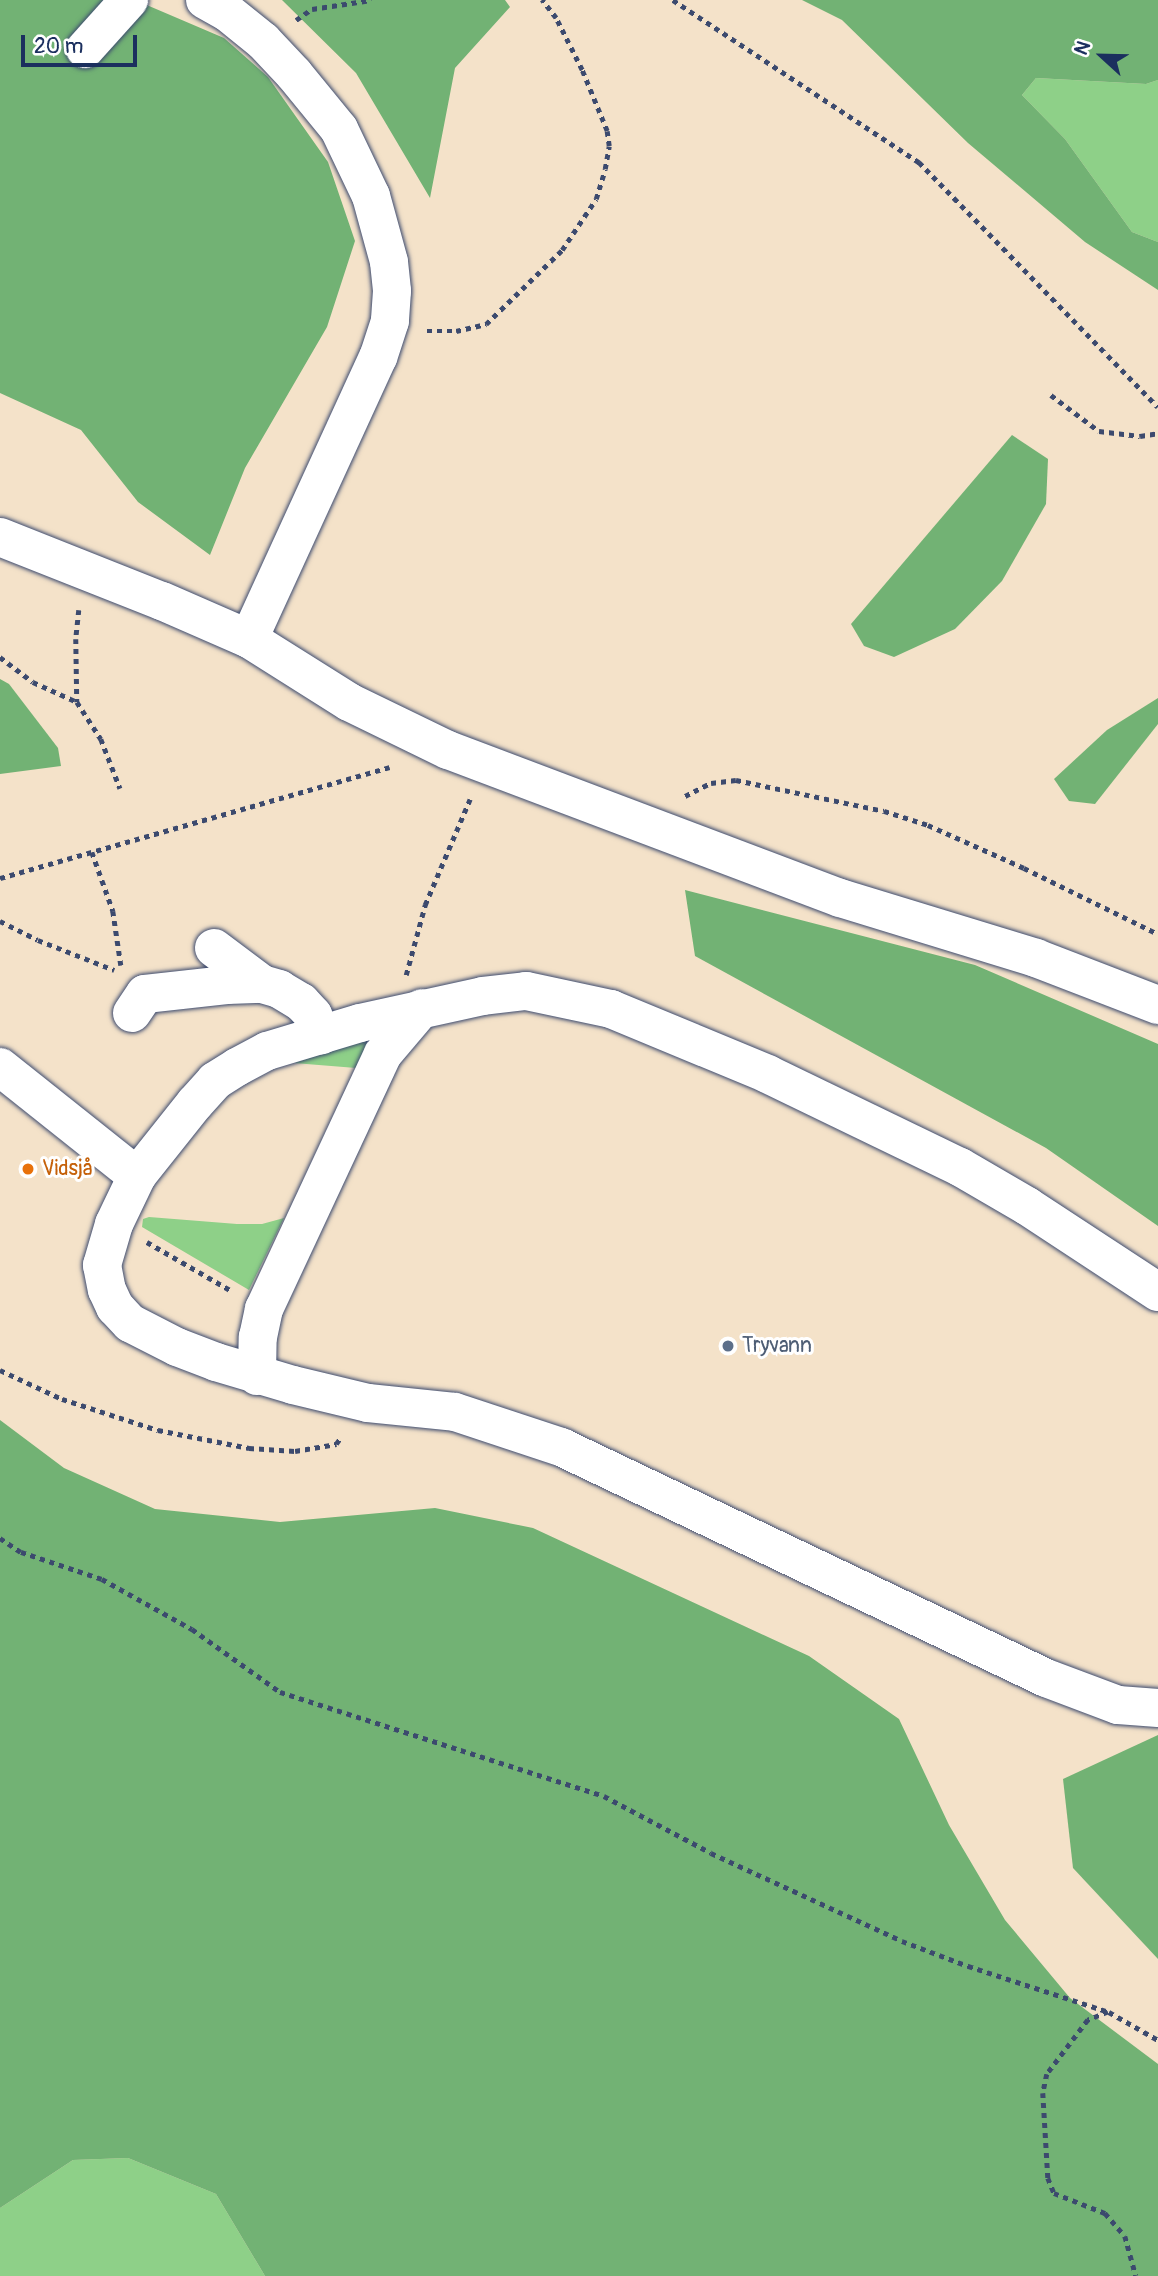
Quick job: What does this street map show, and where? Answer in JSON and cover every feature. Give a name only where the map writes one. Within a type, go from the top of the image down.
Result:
[{"type":"street","points":[[85,50],[129,0]]},
{"type":"street","points":[[205,0],[227,12],[263,41],[339,129],[371,196],[389,262],[392,291],[390,321],[368,380],[249,639]]},
{"type":"street","points":[[0,537],[249,639],[349,702],[448,750],[840,898],[1036,958],[1158,1005]]},
{"type":"street","points":[[214,948],[262,984]]},
{"type":"street","points":[[132,1013],[145,994],[262,984],[279,989],[301,1002],[313,1015],[321,1035]]},
{"type":"street","points":[[1158,1292],[1027,1206],[960,1167],[768,1074],[611,1009],[526,991],[483,996],[410,1011],[321,1035],[267,1051],[215,1081],[137,1176],[114,1224],[102,1265],[107,1290],[115,1307],[130,1323],[177,1347],[257,1376],[368,1403],[456,1412],[561,1447],[1046,1678],[1118,1705],[1158,1708]]},
{"type":"street","points":[[257,1376],[258,1337],[264,1309],[383,1054],[410,1011]]},
{"type":"street","points":[[0,1067],[137,1176]]},
{"type":"path","points":[[263,41],[312,9],[371,0]]},
{"type":"path","points":[[390,321],[428,331],[456,331],[486,324],[562,250],[596,199],[609,146],[607,131],[600,109],[556,18],[543,0],[536,0]]},
{"type":"path","points":[[673,0],[919,162],[1158,407]]},
{"type":"path","points":[[1051,396],[1099,431],[1140,436],[1158,433]]},
{"type":"path","points":[[88,571],[76,639],[77,702],[101,739],[120,788]]},
{"type":"path","points":[[0,657],[33,682],[77,702]]},
{"type":"path","points":[[0,878],[448,750]]},
{"type":"path","points":[[410,1011],[425,905],[464,809],[490,766]]},
{"type":"path","points":[[677,796],[687,796],[711,783],[736,780],[884,811],[928,825],[1000,857],[1158,934]]},
{"type":"path","points":[[0,921],[38,940],[122,973],[113,911],[92,852]]},
{"type":"path","points":[[114,1224],[264,1309]]},
{"type":"path","points":[[0,1370],[62,1399],[159,1430],[249,1448],[295,1451],[336,1444],[368,1403]]},
{"type":"path","points":[[0,1538],[21,1552],[102,1579],[192,1629],[280,1692],[604,1796],[711,1853],[902,1941],[968,1966],[1109,2012],[1158,2040]]},
{"type":"path","points":[[1109,2012],[1088,2020],[1047,2074],[1043,2093],[1048,2178],[1054,2193],[1105,2213],[1125,2236],[1136,2276]]},
{"type":"green space","points":[[0,0],[135,0],[224,38],[268,77],[328,162],[355,241],[327,327],[245,468],[210,555],[138,502],[81,430],[0,393]]},
{"type":"green space","points":[[282,0],[505,0],[510,7],[455,68],[430,198],[356,73]]},
{"type":"green space","points":[[802,0],[1158,0],[1158,80],[1146,84],[1036,78],[1022,95],[1065,139],[1132,232],[1158,242],[1158,290],[1085,242],[968,143],[842,20]]},
{"type":"green space","points":[[1036,78],[1146,84],[1158,80],[1158,242],[1132,232],[1065,139],[1022,95]]},
{"type":"green space","points":[[1012,435],[1048,459],[1046,504],[1002,581],[955,629],[894,657],[864,646],[851,624]]},
{"type":"green space","points":[[0,679],[9,684],[58,748],[61,766],[0,774]]},
{"type":"green space","points":[[1158,698],[1158,724],[1095,804],[1069,801],[1054,779],[1107,730]]},
{"type":"green space","points":[[685,890],[975,965],[1158,1044],[1158,1226],[1046,1148],[695,956]]},
{"type":"green space","points":[[366,1040],[368,1044],[356,1068],[294,1063]]},
{"type":"green space","points":[[149,1217],[237,1224],[262,1224],[284,1218],[249,1290],[142,1227],[143,1219]]},
{"type":"green space","points":[[0,1420],[64,1468],[155,1509],[280,1522],[435,1508],[533,1528],[809,1656],[899,1719],[949,1825],[1005,1920],[1070,1998],[1158,2064],[1158,2276],[265,2276],[216,2194],[128,2158],[73,2160],[0,2208]]},
{"type":"green space","points":[[1158,1735],[1158,1959],[1073,1868],[1063,1779]]},
{"type":"green space","points":[[128,2158],[216,2194],[265,2276],[0,2276],[0,2208],[73,2160]]},
{"type":"place","name":"Vidsjå","points":[[28,1169]]},
{"type":"place","name":"Tryvann","points":[[728,1346]]}]
